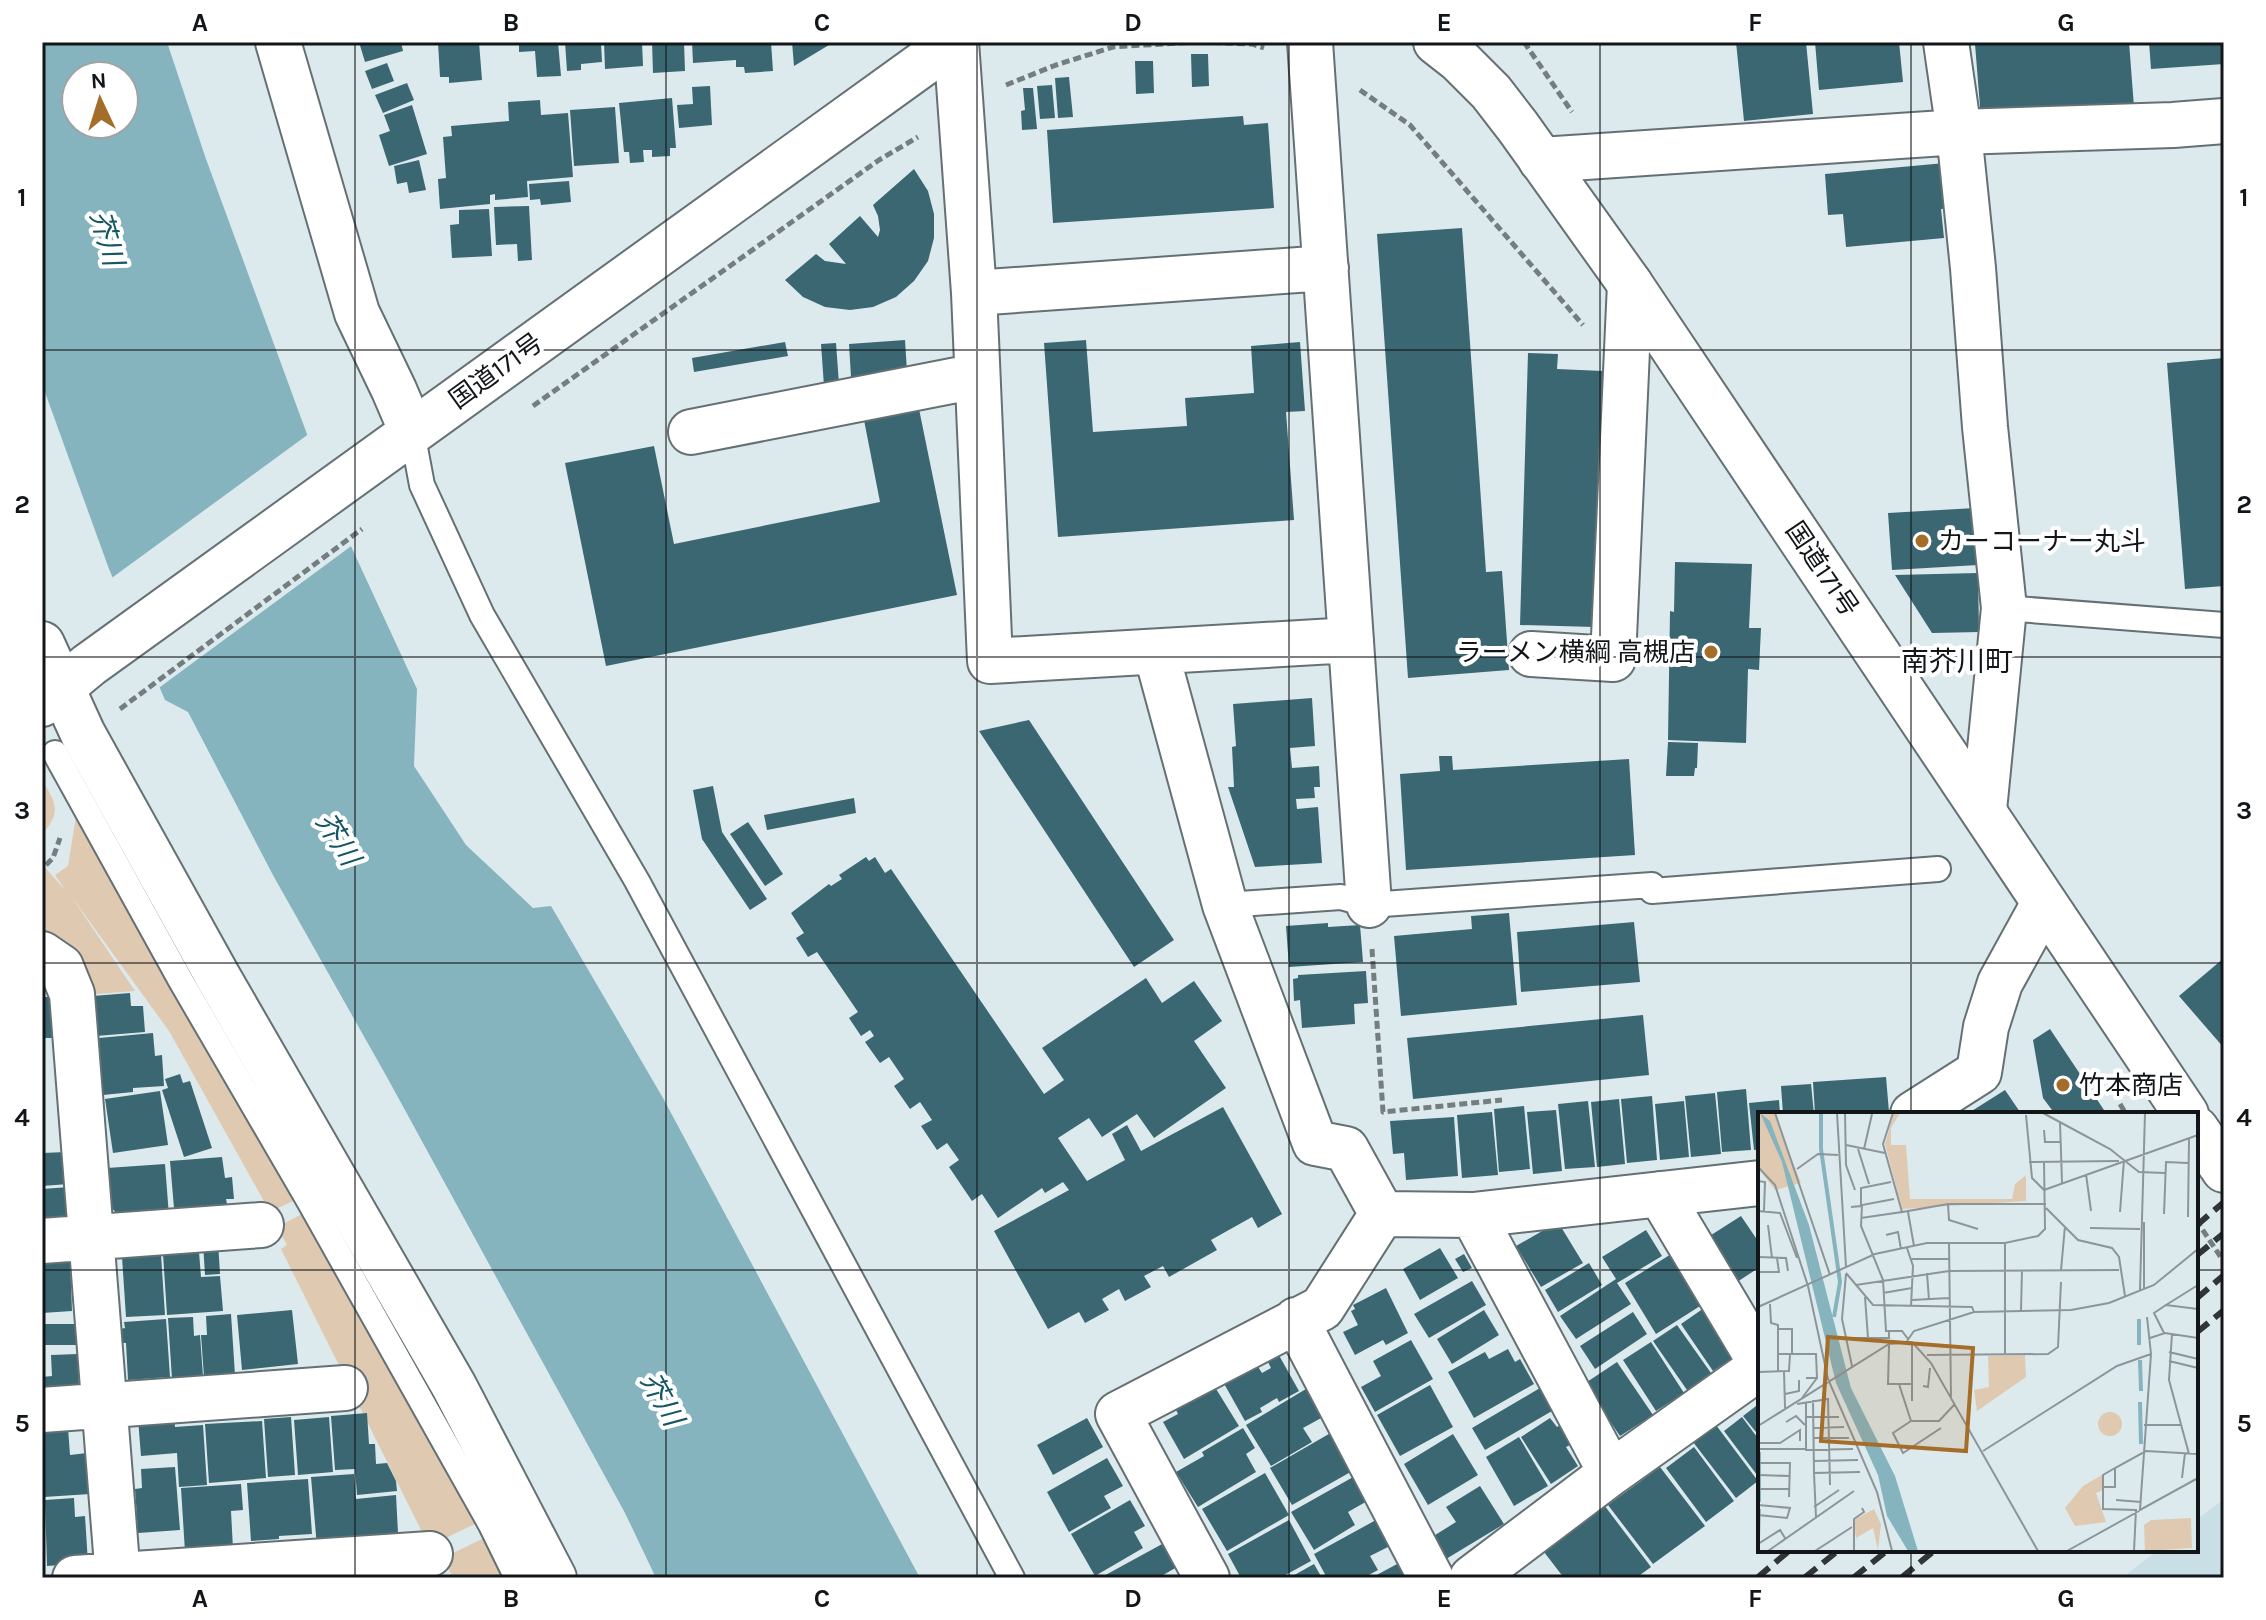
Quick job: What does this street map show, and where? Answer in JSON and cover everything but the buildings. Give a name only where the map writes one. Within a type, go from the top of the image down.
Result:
[{"type":"main road","points":[[278,42],[396,444]]},
{"type":"main road","points":[[955,42],[974,293],[990,661],[1351,640]]},
{"type":"main road","name":"国道171号","points":[[64,686],[955,42]]},
{"type":"main road","name":"国道171号","points":[[1436,42],[1491,92],[1630,284],[2185,1112]]},
{"type":"main road","points":[[1946,42],[1973,268],[1985,427],[2004,608],[1984,810]]},
{"type":"main road","points":[[1311,52],[1369,905]]},
{"type":"main road","points":[[1541,160],[1959,132],[2224,121]]},
{"type":"main road","points":[[974,293],[1326,268]]},
{"type":"main road","points":[[1531,654],[1613,659],[1630,284]]},
{"type":"main road","points":[[691,432],[977,376]]},
{"type":"main road","points":[[42,644],[64,686],[83,734],[203,950],[454,1386],[554,1578]]},
{"type":"main road","points":[[1156,652],[1225,905],[1315,1143],[1346,1149],[1382,1214]]},
{"type":"main road","points":[[1922,1112],[1979,1072],[1986,1027],[2000,983],[2044,903]]},
{"type":"main road","points":[[42,954],[61,967],[72,994],[118,1577]]},
{"type":"main road","points":[[2198,1132],[2224,1170]]},
{"type":"main road","points":[[1382,1214],[1473,1215],[1758,1183]]},
{"type":"main road","points":[[1660,1194],[1758,1361]]},
{"type":"main road","points":[[1207,1578],[1118,1414],[1322,1308],[1382,1214]]},
{"type":"main road","points":[[1473,1215],[1611,1473]]},
{"type":"main road","points":[[42,1241],[261,1225]]},
{"type":"main road","points":[[1296,1320],[1431,1578]]},
{"type":"main road","points":[[1472,1578],[1758,1365]]},
{"type":"main road","points":[[42,1410],[345,1388]]},
{"type":"main road","points":[[75,1578],[430,1554]]},
{"type":"lane","points":[[396,444],[422,485],[482,615],[637,881],[1012,1578]]},
{"type":"lane","points":[[2004,608],[2224,625]]},
{"type":"lane","points":[[55,753],[181,981],[317,1214],[491,1525],[517,1578]]},
{"type":"lane","points":[[1225,905],[1341,897],[1369,905],[1651,876],[1652,891],[1938,869]]},
{"type":"path","points":[[524,413],[879,160],[1005,86],[1056,65],[1113,47],[1194,42]]},
{"type":"path","points":[[1201,42],[1252,44],[1311,52],[1410,125],[1626,375]]},
{"type":"path","points":[[112,715],[362,529]]},
{"type":"path","points":[[46,865],[53,858],[60,836]]},
{"type":"path","points":[[1369,905],[1383,1112],[1502,1100]]},
{"type":"path","points":[[2118,1101],[2125,1112]]},
{"type":"path","points":[[2198,1223],[2224,1262]]},
{"type":"shaded area","points":[[42,780],[55,808],[52,820],[42,835]]},
{"type":"shaded area","points":[[77,810],[299,1198],[270,1212],[169,1031],[71,896],[135,991],[96,994],[42,939],[42,864],[65,890],[55,875],[68,866]]},
{"type":"shaded area","points":[[306,1212],[479,1522],[429,1546],[281,1249],[287,1245],[277,1227]]},
{"type":"shaded area","points":[[2224,1499],[2224,1578],[2122,1578],[2155,1552],[2198,1552],[2198,1518]]},
{"type":"shaded area","points":[[486,1537],[508,1578],[453,1578],[443,1558]]},
{"type":"water","name":"芥川","points":[[42,42],[167,42],[206,159],[337,516],[417,689],[414,766],[466,845],[533,908],[551,906],[663,1098],[920,1578],[656,1578],[625,1513],[274,877],[188,712],[165,700],[109,569],[42,384]]},
{"type":"pier","points":[[310,433],[354,544],[156,690],[109,580]]},
{"type":"railway","points":[[2198,1224],[2224,1202]]},
{"type":"railway","points":[[2198,1254],[2224,1233]]},
{"type":"railway","points":[[2198,1297],[2224,1275]]},
{"type":"railway","points":[[2198,1331],[2224,1310]]},
{"type":"railway","points":[[1757,1578],[1788,1552]]},
{"type":"railway","points":[[1804,1578],[1836,1552]]},
{"type":"railway","points":[[1853,1578],[1886,1552]]},
{"type":"railway","points":[[1901,1578],[1933,1552]]},
{"type":"place","name":"カーコーナー丸斗","points":[[1922,541]]},
{"type":"place","name":"ラーメン横綱 高槻店","points":[[1711,652]]},
{"type":"place","name":"竹本商店","points":[[2063,1085]]},
{"type":"district","name":"南芥川町","points":[[1957,661]]}]
